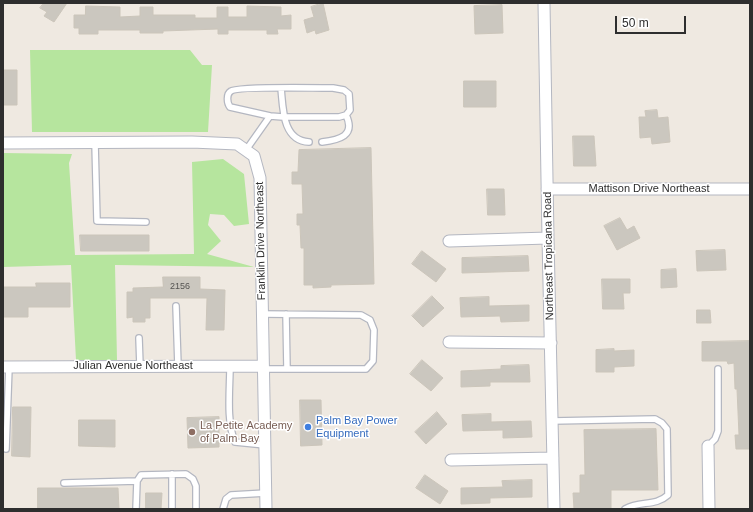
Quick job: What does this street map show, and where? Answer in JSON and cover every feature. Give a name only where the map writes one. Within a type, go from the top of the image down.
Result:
[{"type":"street","name":"Northeast Tropicana Road","points":[[544,3],[554,509]]},
{"type":"street","points":[[3,143],[192,142],[237,144],[246,150]]},
{"type":"street","name":"Franklin Drive Northeast","points":[[246,150],[254,156],[260,178],[266,509]]},
{"type":"street","name":"Mattison Drive Northeast","points":[[547,189],[750,189]]},
{"type":"street","points":[[449,241],[548,238]]},
{"type":"street","points":[[449,342],[550,343]]},
{"type":"street","name":"Julian Avenue Northeast","points":[[6,367],[264,367]]},
{"type":"street","points":[[708,446],[709,509]]},
{"type":"street","points":[[451,460],[553,458]]},
{"type":"lane","points":[[236,88],[333,88],[344,90],[349,94],[350,110],[346,115],[339,117],[270,116],[230,107],[228,104],[228,95],[236,88]]},
{"type":"lane","points":[[281,88],[284,117],[292,136],[297,140],[308,142]]},
{"type":"lane","points":[[322,142],[340,138],[348,133],[350,128],[346,115]]},
{"type":"lane","points":[[246,150],[270,116]]},
{"type":"lane","points":[[95,143],[97,221],[146,222]]},
{"type":"lane","points":[[176,306],[178,366]]},
{"type":"lane","points":[[262,314],[361,315],[370,320],[374,330],[373,361],[366,369],[287,369],[264,367]]},
{"type":"lane","points":[[286,314],[287,369]]},
{"type":"lane","points":[[139,338],[140,366]]},
{"type":"lane","points":[[230,366],[230,413],[232,435],[235,442],[265,445]]},
{"type":"lane","points":[[6,367],[6,449]]},
{"type":"lane","points":[[708,446],[715,439],[718,431],[718,369]]},
{"type":"lane","points":[[552,421],[655,420],[662,423],[667,429],[668,495],[662,501],[638,504],[625,509]]},
{"type":"lane","points":[[172,474],[172,509]]},
{"type":"lane","points":[[136,509],[137,481],[141,475],[186,474],[193,479],[196,486],[196,509]]},
{"type":"lane","points":[[64,483],[137,481]]},
{"type":"lane","points":[[223,509],[226,499],[231,495],[266,493]]},
{"type":"green space","points":[[30,50],[190,50],[202,65],[212,65],[208,132],[32,132]]},
{"type":"green space","points":[[3,153],[72,154],[69,163],[75,255],[194,254],[192,162],[223,159],[244,174],[249,224],[234,226],[224,215],[210,214],[208,225],[221,241],[207,254],[254,267],[115,265],[117,360],[76,360],[71,265],[3,267]]},
{"type":"building","points":[[44,3],[67,3],[54,22],[44,16],[47,12],[40,8]]},
{"type":"building","points":[[323,3],[329,30],[316,34],[315,30],[307,33],[304,20],[314,17],[311,7]]},
{"type":"building","points":[[502,5],[503,33],[475,34],[474,6]]},
{"type":"building","points":[[86,6],[120,7],[120,17],[140,16],[140,7],[153,7],[153,15],[195,15],[195,18],[217,18],[217,7],[228,7],[228,17],[247,17],[247,6],[281,7],[281,16],[291,15],[291,29],[277,29],[278,34],[267,34],[267,30],[228,30],[228,34],[218,34],[218,29],[163,31],[163,33],[140,33],[140,30],[98,30],[98,34],[79,34],[79,28],[74,28],[74,15],[85,15]]},
{"type":"building","points":[[3,70],[17,70],[17,105],[3,105]]},
{"type":"building","points":[[464,81],[496,81],[496,107],[464,107]]},
{"type":"building","points":[[657,110],[658,118],[668,117],[670,142],[652,144],[651,137],[640,138],[639,117],[646,117],[645,111]]},
{"type":"building","points":[[573,136],[594,136],[596,166],[574,166]]},
{"type":"building","points":[[371,148],[374,284],[331,285],[331,287],[313,288],[313,285],[304,285],[304,248],[301,248],[300,225],[297,225],[297,214],[303,214],[302,184],[292,184],[292,172],[298,172],[299,150]]},
{"type":"building","points":[[487,189],[504,189],[505,215],[488,215]]},
{"type":"building","points":[[620,218],[627,230],[634,226],[640,238],[617,250],[604,226]]},
{"type":"building","points":[[80,235],[149,235],[149,251],[81,251]]},
{"type":"building","points":[[725,250],[726,270],[697,271],[696,251]]},
{"type":"building","points":[[422,251],[446,269],[436,282],[412,264]]},
{"type":"building","points":[[528,256],[529,271],[462,273],[462,258]]},
{"type":"building","points":[[676,269],[677,287],[661,288],[661,270]]},
{"type":"building","points":[[163,277],[200,277],[200,289],[225,290],[224,330],[206,330],[207,298],[150,298],[150,318],[145,318],[145,322],[133,322],[133,317],[127,318],[127,292],[133,292],[133,288],[163,287]]},
{"type":"building","points":[[602,279],[630,279],[630,293],[623,293],[624,309],[603,309]]},
{"type":"building","points":[[36,283],[70,283],[70,307],[28,307],[28,317],[3,317],[3,287],[36,287]]},
{"type":"building","points":[[432,296],[444,308],[423,327],[412,316]]},
{"type":"building","points":[[489,297],[489,306],[529,305],[529,321],[501,322],[500,316],[461,317],[460,298]]},
{"type":"building","points":[[697,310],[710,310],[711,323],[697,323]]},
{"type":"building","points":[[750,341],[750,449],[736,449],[735,435],[739,435],[734,363],[728,364],[727,361],[702,361],[702,342]]},
{"type":"building","points":[[614,349],[614,351],[634,350],[634,366],[614,367],[614,372],[596,372],[596,350]]},
{"type":"building","points":[[422,360],[443,378],[431,391],[410,374]]},
{"type":"building","points":[[529,365],[530,382],[490,382],[490,386],[461,387],[461,371],[501,369],[501,366]]},
{"type":"building","points":[[300,400],[321,400],[322,445],[301,446]]},
{"type":"building","points":[[13,407],[31,407],[30,457],[12,456]]},
{"type":"building","points":[[437,412],[447,424],[426,444],[415,432]]},
{"type":"building","points":[[491,414],[491,422],[531,421],[532,437],[503,438],[503,430],[463,431],[462,415]]},
{"type":"building","points":[[219,417],[219,447],[188,448],[187,418]]},
{"type":"building","points":[[79,420],[115,420],[115,447],[79,446]]},
{"type":"building","points":[[656,429],[658,490],[611,490],[611,509],[574,509],[573,493],[580,493],[580,475],[585,475],[584,430]]},
{"type":"building","points":[[425,475],[448,491],[440,504],[416,488]]},
{"type":"building","points":[[532,480],[532,497],[490,498],[490,503],[461,504],[461,488],[503,487],[502,481]]},
{"type":"building","points":[[38,488],[118,488],[119,509],[38,509]]},
{"type":"building","points":[[146,493],[162,493],[161,509],[146,509]]},
{"type":"place","name":"Palm Bay Power Equipment","points":[[308,427]]},
{"type":"place","name":"La Petite Academy of Palm Bay","points":[[192,432]]}]
